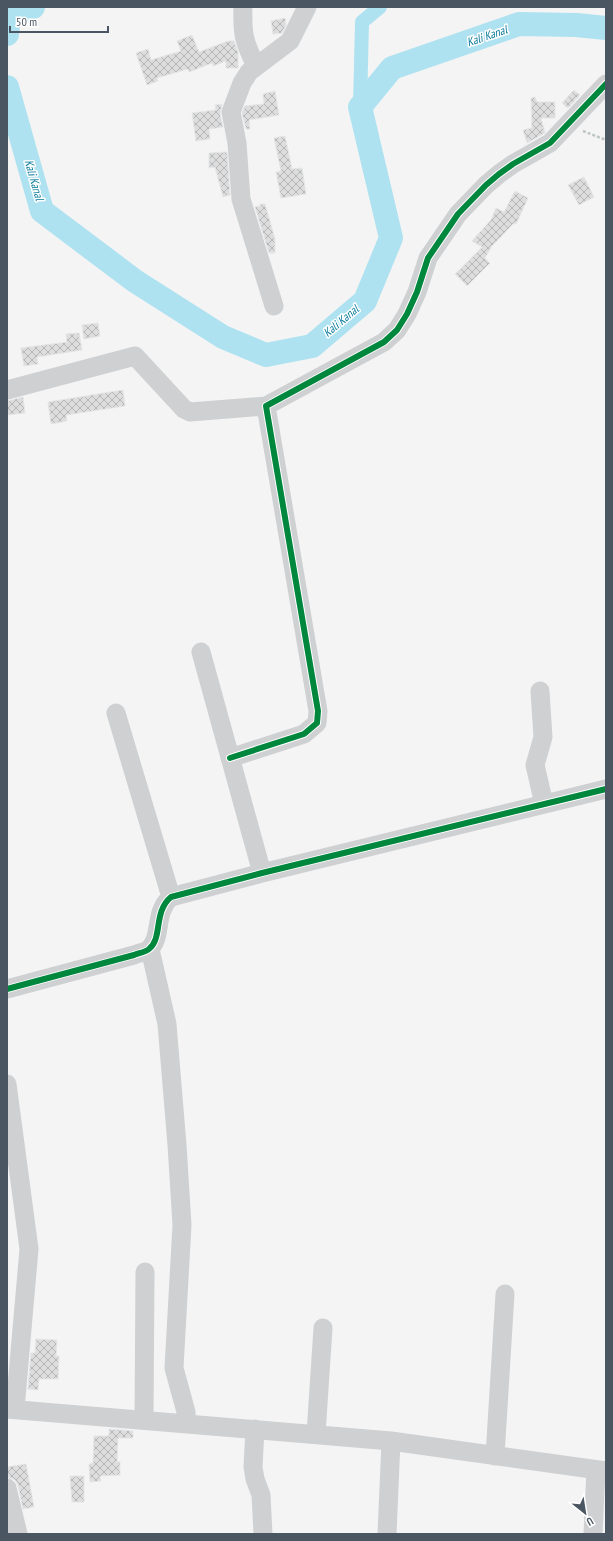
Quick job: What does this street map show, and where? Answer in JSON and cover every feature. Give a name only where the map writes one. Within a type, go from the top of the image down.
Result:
[{"type":"street","points":[[243,7],[243,30],[245,42],[256,66]]},
{"type":"street","points":[[274,306],[242,199],[237,143],[231,112],[242,83],[249,72],[290,41],[307,7]]},
{"type":"street","points":[[7,390],[135,356],[184,409],[190,412],[266,406],[384,342],[397,330],[408,314],[428,258],[458,214],[486,185],[513,164],[539,151],[561,132],[606,84]]},
{"type":"street","points":[[230,758],[304,734],[317,723],[318,711],[266,406]]},
{"type":"street","points":[[201,652],[262,873]]},
{"type":"street","points":[[540,691],[543,737],[535,765],[544,804]]},
{"type":"street","points":[[116,713],[171,897]]},
{"type":"street","points":[[7,989],[134,955],[150,949],[156,938],[163,906],[171,897],[262,873],[606,789]]},
{"type":"street","points":[[150,949],[167,1024],[175,1122],[182,1225],[174,1368],[186,1412],[186,1422]]},
{"type":"street","points":[[7,1084],[29,1249],[11,1409],[186,1422],[391,1441],[601,1471],[593,1534]]},
{"type":"street","points":[[144,1420],[145,1272]]},
{"type":"street","points":[[495,1456],[505,1294]]},
{"type":"street","points":[[316,1434],[323,1328]]},
{"type":"street","points":[[255,1429],[253,1467],[254,1476],[261,1495],[263,1534]]},
{"type":"street","points":[[387,1534],[391,1441]]},
{"type":"street","points":[[7,1488],[18,1534]]},
{"type":"path","points":[[561,132],[575,130],[585,131],[606,140]]},
{"type":"building","points":[[285,18],[286,25],[282,33],[273,34],[271,21]]},
{"type":"building","points":[[192,35],[199,52],[228,41],[234,41],[238,52],[238,68],[226,68],[226,61],[213,66],[212,63],[189,72],[188,69],[157,78],[158,81],[147,85],[136,53],[148,49],[151,60],[181,51],[177,41]]},
{"type":"building","points":[[574,90],[580,95],[568,108],[562,103]]},
{"type":"building","points":[[275,91],[279,115],[249,120],[250,129],[246,129],[242,113],[245,106],[264,104],[263,94]]},
{"type":"building","points":[[535,97],[537,102],[555,102],[555,118],[541,118],[545,133],[527,143],[523,130],[532,128],[531,98]]},
{"type":"building","points":[[222,104],[220,114],[223,127],[209,129],[210,139],[196,141],[192,113],[216,110],[215,105]]},
{"type":"building","points":[[285,136],[292,169],[302,168],[306,194],[281,198],[276,172],[281,171],[274,138]]},
{"type":"building","points":[[227,152],[230,195],[223,197],[215,167],[209,168],[209,153]]},
{"type":"building","points":[[584,177],[594,197],[579,205],[568,185]]},
{"type":"building","points":[[515,191],[528,198],[516,224],[514,223],[492,246],[485,258],[490,263],[467,286],[455,274],[482,247],[472,241],[491,220],[496,208],[504,212]]},
{"type":"building","points":[[260,204],[265,204],[275,239],[275,253],[269,253],[255,207],[260,206]]},
{"type":"building","points":[[98,323],[100,336],[84,339],[82,325]]},
{"type":"building","points":[[79,333],[82,350],[37,357],[38,364],[24,366],[21,348],[67,342],[66,334]]},
{"type":"building","points":[[123,390],[125,406],[66,415],[67,421],[51,424],[48,402]]},
{"type":"building","points":[[23,397],[25,413],[7,415],[7,401]]},
{"type":"building","points":[[36,1339],[57,1340],[56,1356],[59,1356],[58,1379],[39,1379],[38,1390],[28,1389],[31,1353],[35,1353]]},
{"type":"building","points":[[109,1429],[133,1431],[133,1438],[118,1438],[117,1462],[120,1462],[120,1475],[100,1476],[101,1481],[90,1482],[89,1464],[93,1463],[94,1436],[109,1436]]},
{"type":"building","points":[[26,1464],[34,1507],[23,1509],[18,1485],[15,1480],[8,1477],[7,1467]]},
{"type":"building","points":[[70,1476],[84,1476],[84,1502],[72,1502]]},
{"type":"waterway","name":"Kali Kanal","points":[[7,34],[9,17],[33,7]]},
{"type":"waterway","points":[[360,107],[362,22],[380,7]]},
{"type":"waterway","name":"Kali Kanal","points":[[7,87],[42,211],[135,281],[223,337],[266,355],[312,346],[365,301],[391,238],[360,107],[392,68],[519,24],[576,25],[606,28]]},
{"type":"cycle path","points":[[230,758],[304,734],[317,723],[318,711],[266,406],[384,342],[397,330],[407,314],[417,292],[428,258],[458,214],[486,185],[499,174],[513,164],[550,143],[606,84]]},
{"type":"cycle path","points":[[7,989],[148,950],[156,938],[160,917],[165,903],[171,897],[262,873],[606,789]]}]
